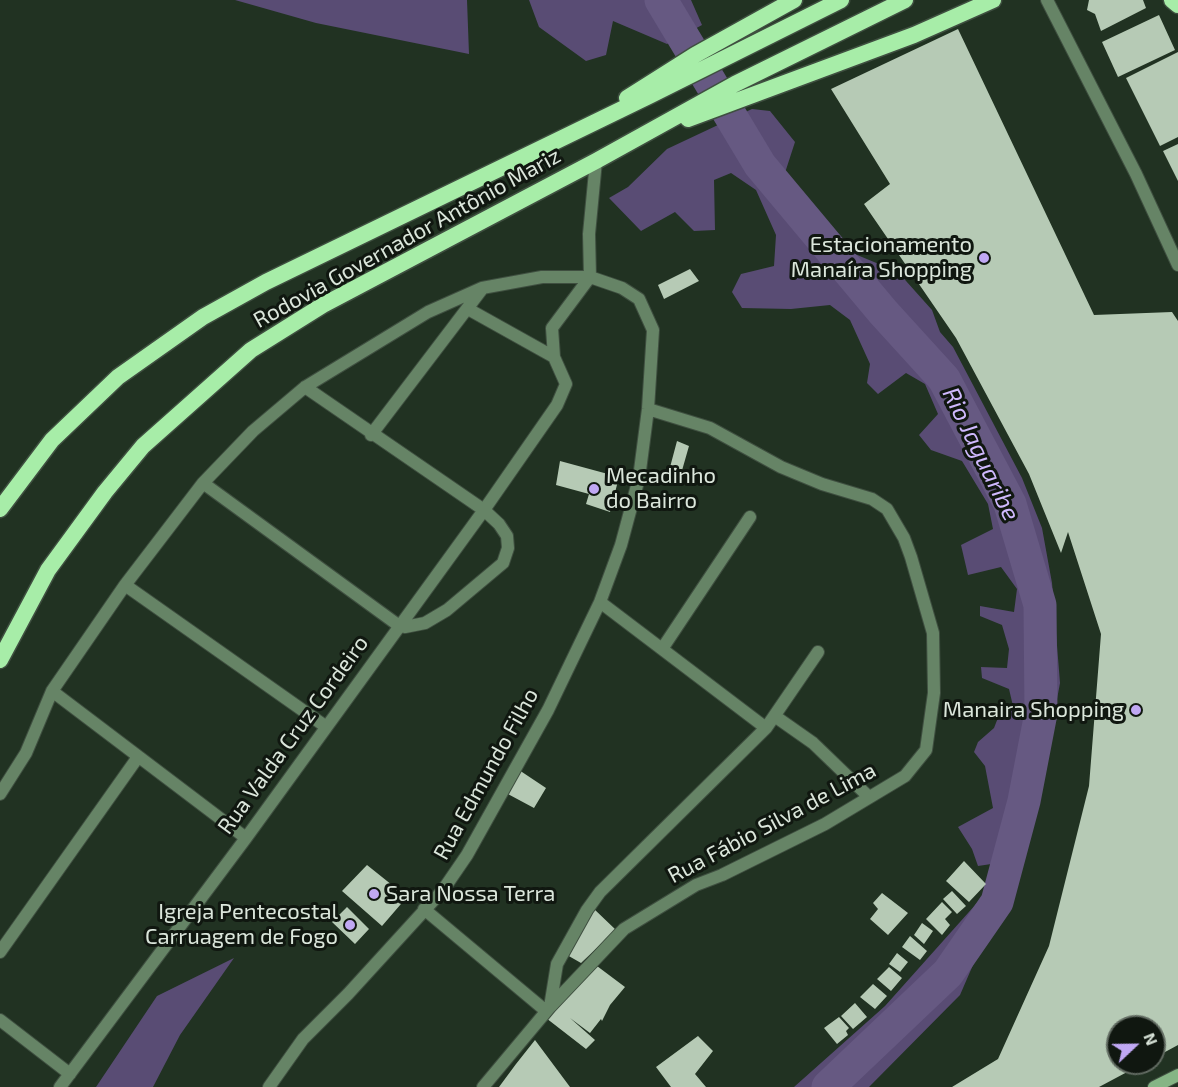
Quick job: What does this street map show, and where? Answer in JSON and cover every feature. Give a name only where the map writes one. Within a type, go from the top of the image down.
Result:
[{"type":"highway","points":[[719,52],[794,0]]},
{"type":"highway","points":[[649,90],[719,52],[841,0]]},
{"type":"highway","points":[[664,124],[717,93],[905,0]]},
{"type":"highway","points":[[664,124],[742,99],[914,35],[993,0]]},
{"type":"highway","points":[[1172,0],[1178,5]]},
{"type":"highway","name":"Rodovia Governador Antônio Mariz","points":[[0,509],[52,440],[118,377],[203,317],[266,282],[606,116],[649,90],[698,71],[719,52]]},
{"type":"highway","name":"Rodovia Governador Antônio Mariz","points":[[0,660],[48,570],[105,492],[143,446],[243,357],[322,305],[664,124]]},
{"type":"main road","points":[[1154,1087],[1178,1075]]},
{"type":"street","points":[[1047,0],[1136,174],[1178,265]]},
{"type":"street","points":[[554,357],[551,337],[554,322],[590,277],[589,224],[596,161]]},
{"type":"street","points":[[0,794],[26,753],[52,692],[125,585],[203,483],[253,431],[305,387],[428,312],[482,288],[542,277],[590,277]]},
{"type":"street","name":"Rua Edmundo Filho","points":[[269,1087],[303,1039],[348,994],[443,890],[467,855],[548,710],[600,602],[621,545],[639,478],[648,409],[653,339],[650,319],[639,299],[590,277]]},
{"type":"street","points":[[371,435],[482,288]]},
{"type":"street","points":[[468,309],[554,357]]},
{"type":"street","name":"Rua Valda Cruz Cordeiro","points":[[60,1087],[246,838],[398,625],[484,510],[557,405],[566,384],[554,357]]},
{"type":"street","points":[[203,483],[398,625],[414,627],[438,616],[469,595],[503,563],[508,548],[507,536],[500,524],[484,510],[371,435],[305,387]]},
{"type":"street","name":"Rua Fábio Silva de Lima","points":[[483,1087],[548,1009],[624,929],[696,885],[778,848],[905,776],[918,763],[927,744],[934,693],[933,633],[911,557],[896,522],[887,509],[872,499],[822,484],[781,467],[710,428],[648,409]]},
{"type":"street","points":[[662,650],[750,517]]},
{"type":"street","points":[[125,585],[325,726]]},
{"type":"street","points":[[600,602],[766,728]]},
{"type":"street","name":"Rua Fábio Silva de Lima","points":[[548,1009],[557,964],[587,910],[600,892],[776,717],[818,652]]},
{"type":"street","points":[[52,692],[246,838]]},
{"type":"street","points":[[776,717],[822,751],[869,797]]},
{"type":"street","points":[[0,952],[138,757]]},
{"type":"street","points":[[424,909],[548,1009]]},
{"type":"street","points":[[0,1020],[70,1074]]},
{"type":"shaded area","points":[[235,0],[467,0],[469,54],[316,23]]},
{"type":"shaded area","points":[[529,0],[691,0],[702,25],[667,44],[613,21],[606,55],[586,61],[539,27]]},
{"type":"shaded area","points":[[752,109],[770,111],[795,142],[782,182],[838,247],[898,272],[932,310],[940,332],[953,347],[1022,478],[1042,528],[1052,583],[1060,683],[1034,824],[960,995],[869,1087],[794,1087],[885,1006],[985,894],[998,863],[978,866],[972,849],[958,827],[993,808],[985,766],[974,752],[978,742],[994,728],[1001,710],[1013,706],[1009,689],[982,678],[981,667],[1007,668],[1009,649],[1002,625],[980,616],[980,606],[1014,612],[1017,589],[1001,567],[968,575],[961,545],[993,529],[988,504],[962,461],[931,450],[919,435],[938,414],[925,384],[906,373],[878,394],[867,383],[870,364],[850,320],[830,305],[791,309],[742,308],[732,292],[741,274],[774,266],[776,235],[756,190],[731,173],[714,180],[715,230],[694,231],[675,212],[641,231],[609,198],[628,187],[667,149]]},
{"type":"shaded area","points":[[234,958],[180,1035],[153,1087],[96,1087],[157,996]]},
{"type":"building","points":[[1089,0],[1143,0],[1146,8],[1101,31],[1095,14],[1087,10]]},
{"type":"building","points":[[1159,15],[1175,50],[1118,77],[1102,42]]},
{"type":"building","points":[[958,29],[1094,315],[1172,312],[1178,321],[1178,1045],[1166,1052],[1166,1015],[1106,1015],[1106,1075],[1122,1075],[1099,1087],[952,1087],[998,1059],[1049,946],[1089,786],[1101,634],[1068,532],[1061,553],[1029,474],[956,338],[864,204],[890,184],[831,89]]},
{"type":"building","points":[[1178,52],[1178,137],[1160,146],[1126,78]]},
{"type":"building","points":[[1178,144],[1178,181],[1163,151]]},
{"type":"building","points":[[690,269],[699,281],[664,299],[658,285]]},
{"type":"building","points":[[677,441],[689,446],[681,474],[669,471]]},
{"type":"building","name":"Mecadinho do Bairro","points":[[560,461],[619,477],[610,512],[586,504],[589,494],[556,485]]},
{"type":"building","points":[[519,770],[546,788],[534,808],[506,793]]},
{"type":"building","points":[[964,861],[986,884],[969,902],[946,881]]},
{"type":"building","name":"Sara Nossa Terra","points":[[367,865],[407,897],[382,926],[342,891]]},
{"type":"building","points":[[952,891],[966,906],[957,914],[943,899]]},
{"type":"building","points":[[882,893],[908,913],[888,935],[870,919],[878,909],[873,903]]},
{"type":"building","points":[[942,902],[952,912],[945,919],[950,925],[942,935],[926,919]]},
{"type":"building","name":"Igreja Pentecostal Carruagem de Fogo","points":[[347,907],[369,929],[355,944],[332,922]]},
{"type":"building","points":[[593,908],[616,930],[581,963],[567,955]]},
{"type":"building","points":[[922,923],[933,931],[924,944],[914,935]]},
{"type":"building","points":[[910,936],[927,951],[920,960],[902,947]]},
{"type":"building","points":[[897,953],[908,962],[900,972],[889,964]]},
{"type":"building","points":[[593,963],[625,987],[610,1005],[602,1021],[601,1019],[590,1033],[570,1018],[595,1040],[586,1049],[546,1018]]},
{"type":"building","points":[[889,967],[902,978],[891,991],[877,979]]},
{"type":"building","points":[[873,984],[887,996],[875,1009],[860,997]]},
{"type":"building","points":[[855,1003],[867,1017],[853,1029],[841,1016]]},
{"type":"building","points":[[839,1017],[849,1028],[846,1031],[848,1035],[837,1044],[824,1028]]},
{"type":"building","points":[[698,1036],[713,1051],[695,1074],[706,1087],[671,1087],[656,1067]]},
{"type":"building","points":[[535,1040],[570,1087],[499,1087],[516,1064]]},
{"type":"waterway","name":"Rio Jaguaribe","points":[[661,0],[760,165],[883,312],[944,379],[1010,504],[1040,605],[1041,713],[1024,801],[997,902],[948,973],[828,1087]]},
{"type":"place","name":"Estacionamento Manaíra Shopping","points":[[984,258]]},
{"type":"place","name":"Mecadinho do Bairro","points":[[594,489]]},
{"type":"place","name":"Manaira Shopping","points":[[1136,710]]},
{"type":"place","name":"Sara Nossa Terra","points":[[374,894]]},
{"type":"place","name":"Igreja Pentecostal Carruagem de Fogo","points":[[350,925]]}]
